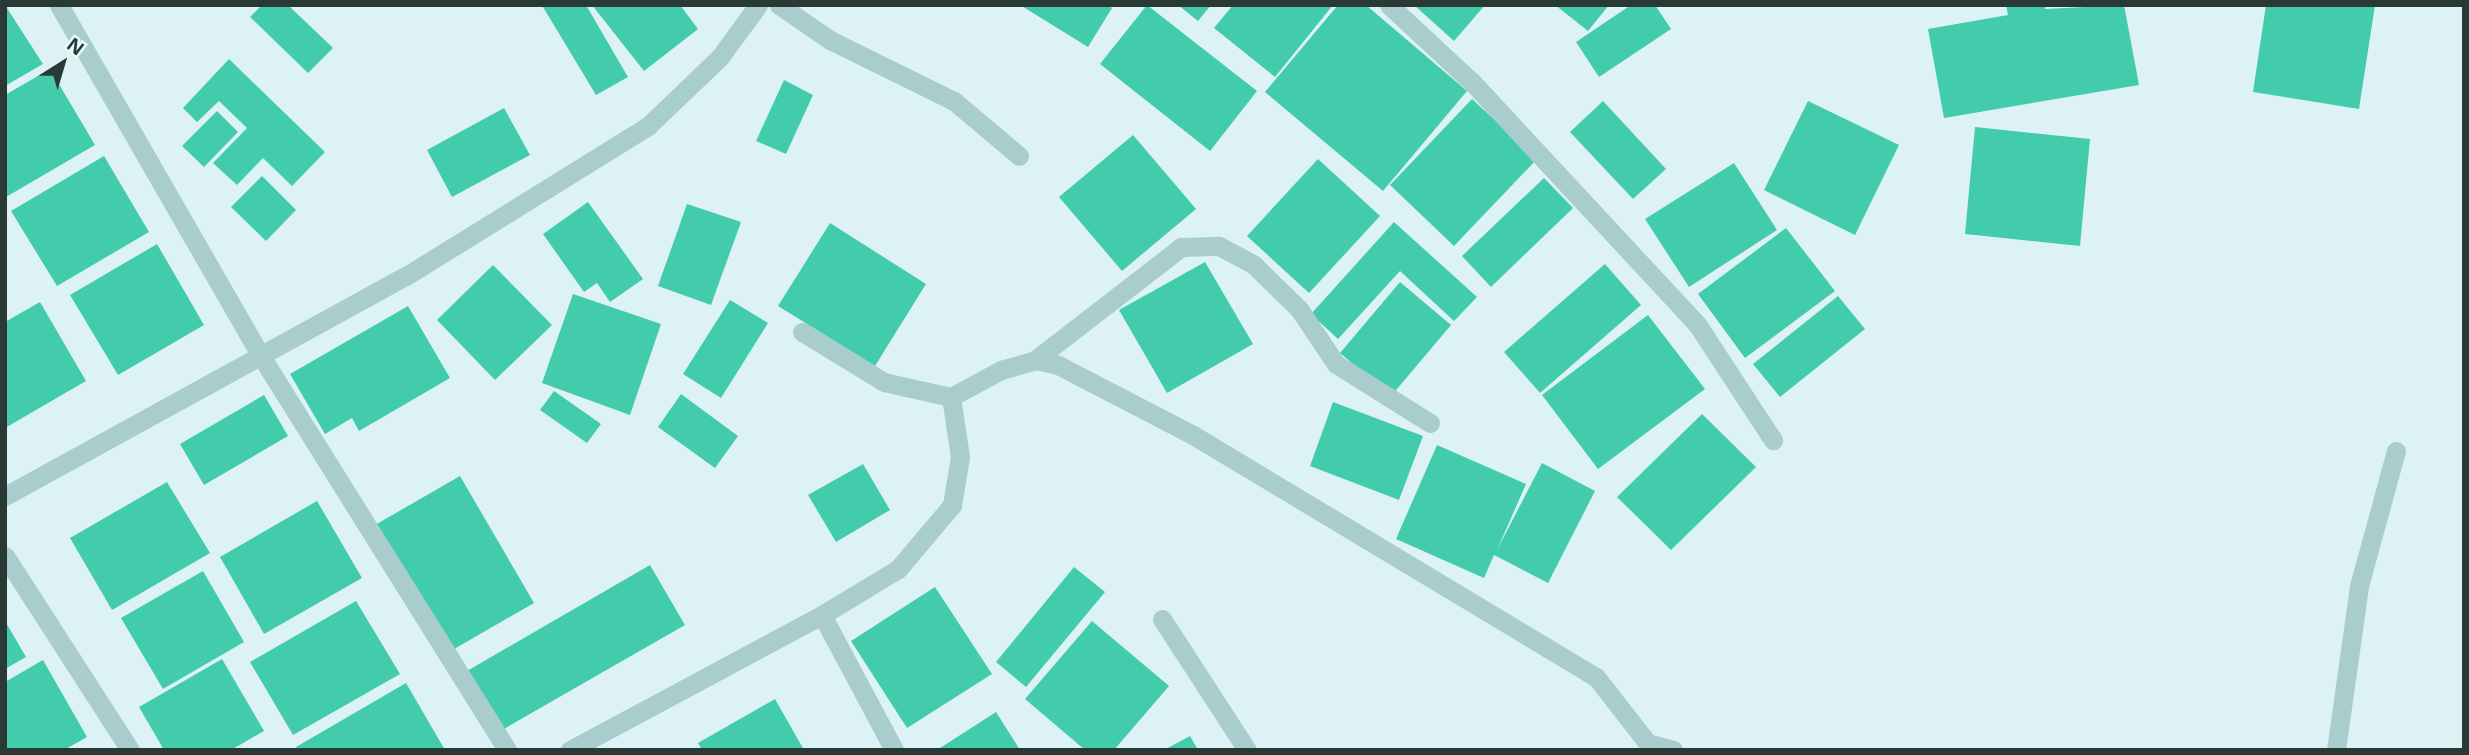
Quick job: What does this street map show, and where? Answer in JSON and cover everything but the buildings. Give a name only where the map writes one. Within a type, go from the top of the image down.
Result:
[{"type":"street","points":[[59,5],[261,356],[507,750]]},
{"type":"street","points":[[5,496],[406,276],[648,126],[720,57],[758,5]]},
{"type":"street","points":[[779,5],[830,40],[954,101],[1019,156]]},
{"type":"street","points":[[1389,5],[1472,82],[1696,324],[1773,440]]},
{"type":"street","points":[[802,331],[884,382],[951,397],[1001,370],[1035,360],[1181,247],[1219,246],[1254,265],[1299,309],[1336,364],[1430,423]]},
{"type":"street","points":[[1035,360],[1058,365],[1193,435],[1596,677],[1652,747],[1673,750]]},
{"type":"street","points":[[570,750],[822,615],[898,569],[952,505],[960,457],[951,397]]},
{"type":"street","points":[[2336,750],[2359,586],[2396,451]]},
{"type":"street","points":[[5,556],[130,750]]},
{"type":"street","points":[[822,615],[894,750]]},
{"type":"street","points":[[1162,619],[1247,750]]}]
